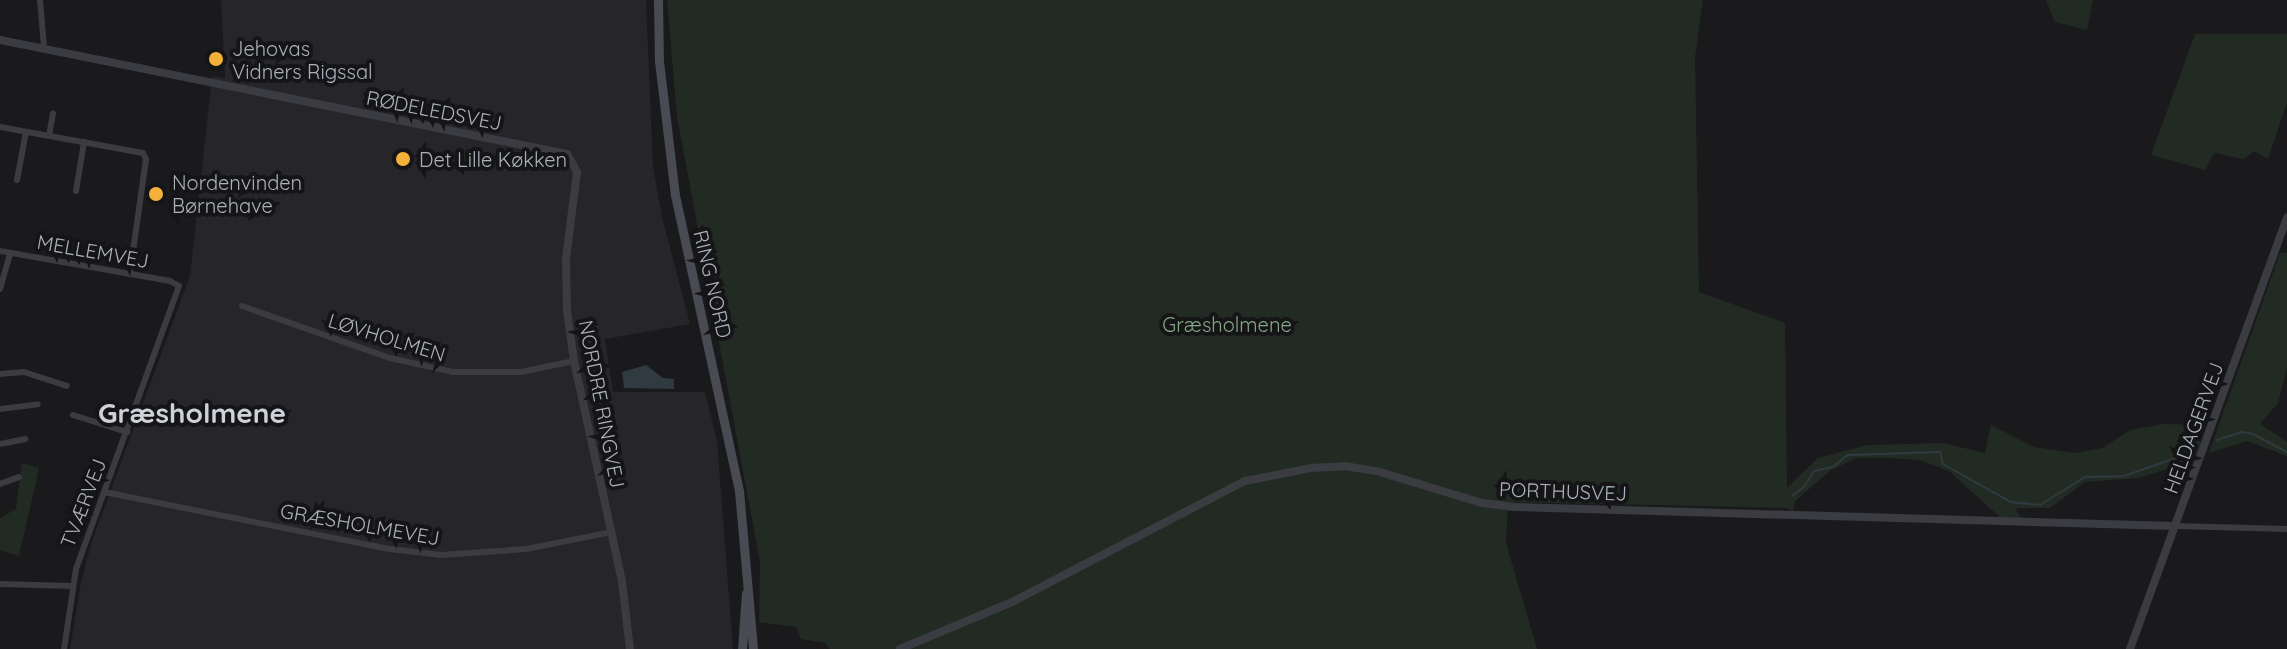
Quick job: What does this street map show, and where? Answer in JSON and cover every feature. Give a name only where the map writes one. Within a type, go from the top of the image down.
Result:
[{"type":"main road","name":"RING NORD","points":[[658,0],[660,74],[675,195],[725,417],[748,573],[753,649]]},
{"type":"main road","name":"RING NORD","points":[[742,649],[748,573]]},
{"type":"street","points":[[40,0],[44,47]]},
{"type":"street","name":"RØDELEDSVEJ","points":[[0,40],[321,106],[554,149],[567,154],[575,164]]},
{"type":"street","points":[[49,136],[53,113]]},
{"type":"street","points":[[0,127],[138,151],[146,159],[130,273]]},
{"type":"street","points":[[17,180],[26,132]]},
{"type":"street","points":[[76,191],[84,142]]},
{"type":"street","name":"NORDRE RINGVEJ","points":[[575,164],[577,180],[566,273],[574,361],[612,532],[630,649]]},
{"type":"street","name":"HELDAGERVEJ","points":[[2130,649],[2287,218]]},
{"type":"street","name":"MELLEMVEJ","points":[[0,251],[130,273],[170,281],[179,286]]},
{"type":"street","points":[[0,289],[10,253]]},
{"type":"street","name":"TVÆRVEJ","points":[[64,649],[72,586],[179,286]]},
{"type":"street","name":"LØVHOLMEN","points":[[242,306],[390,358],[453,372],[521,372],[574,361]]},
{"type":"street","points":[[0,374],[24,372],[67,386]]},
{"type":"street","points":[[0,409],[38,404]]},
{"type":"street","points":[[73,415],[127,432]]},
{"type":"street","points":[[0,444],[26,439]]},
{"type":"street","name":"PORTHUSVEJ","points":[[900,649],[1014,601],[1245,481],[1311,468],[1344,466],[1380,472],[1482,503],[1515,507],[2175,526]]},
{"type":"street","points":[[0,484],[19,477]]},
{"type":"street","name":"GRÆSHOLMEVEJ","points":[[104,492],[390,549],[441,555],[526,549],[612,532]]},
{"type":"street","points":[[2175,526],[2287,529]]},
{"type":"street","points":[[0,584],[72,586]]},
{"type":"shaded area","points":[[221,0],[646,0],[653,167],[662,217],[690,324],[605,339],[613,392],[705,392],[717,441],[733,649],[70,649],[81,582],[92,541],[190,276],[212,76],[225,78]]},
{"type":"shaded area","points":[[646,365],[663,378],[674,379],[674,389],[624,388],[622,372]]},
{"type":"green space","name":"Græsholmene","points":[[667,0],[1703,0],[1695,57],[1699,292],[1785,323],[1787,488],[1818,458],[1868,445],[1943,443],[1985,453],[1991,425],[2034,447],[2075,453],[2103,448],[2130,430],[2164,424],[2198,425],[2200,444],[2189,471],[2185,463],[2139,478],[2085,482],[2050,508],[2015,508],[2022,519],[2001,518],[1949,471],[1920,460],[1887,458],[1856,458],[1831,470],[1795,501],[1793,512],[1787,508],[1508,502],[1506,543],[1537,649],[830,649],[825,643],[801,639],[796,627],[759,622],[760,562],[677,117]]},
{"type":"green space","points":[[2046,0],[2093,0],[2087,30],[2055,22]]},
{"type":"green space","points":[[2195,34],[2287,34],[2287,102],[2268,159],[2254,151],[2244,159],[2214,153],[2205,170],[2151,155]]},
{"type":"green space","points":[[2280,253],[2287,253],[2287,368],[2278,403],[2260,424],[2287,442],[2287,456],[2247,441],[2209,453]]},
{"type":"green space","points":[[22,463],[39,468],[19,556],[0,550],[0,518],[16,509]]},
{"type":"waterway","points":[[1792,496],[1804,487],[1814,471],[1833,467],[1848,455],[1940,452],[1943,464],[2011,502],[2040,505],[2085,477],[2124,476],[2176,458],[2182,450],[2191,449],[2202,429]]},
{"type":"waterway","points":[[2217,440],[2242,432],[2253,434],[2287,452]]},
{"type":"place","name":"Jehovas Vidners Rigssal","points":[[216,59]]},
{"type":"place","name":"Det Lille Køkken","points":[[403,159]]},
{"type":"place","name":"Nordenvinden Børnehave","points":[[156,194]]},
{"type":"district","name":"Græsholmene","points":[[192,413]]}]
